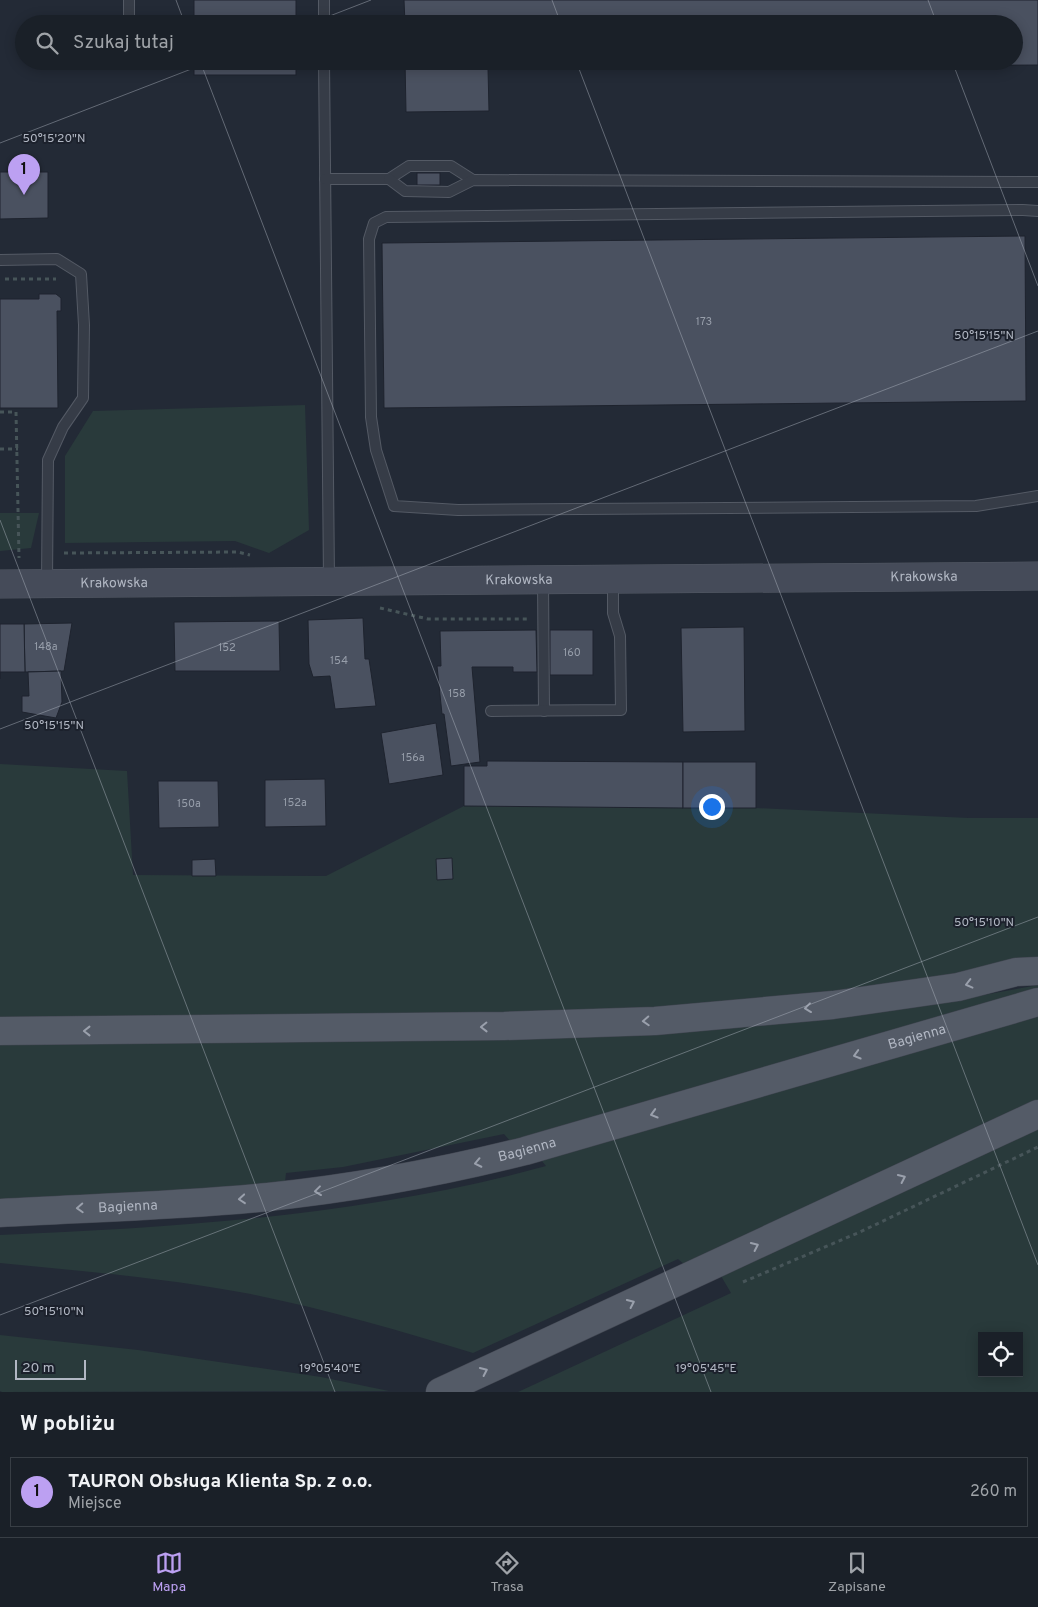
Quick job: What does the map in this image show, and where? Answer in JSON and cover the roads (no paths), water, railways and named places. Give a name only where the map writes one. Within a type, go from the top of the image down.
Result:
[{"type":"main road","points":[[0,1031],[504,1026],[656,1021],[833,1005],[938,990],[1016,972],[1038,970]]},
{"type":"main road","name":"Bagienna","points":[[0,1213],[237,1200],[403,1178],[525,1151],[1038,1002]]},
{"type":"main road","points":[[440,1392],[1038,1114]]},
{"type":"street","name":"Krakowska","points":[[0,584],[1038,576]]},
{"type":"lane","points":[[128,0],[129,15]]},
{"type":"lane","points":[[324,0],[324,15]]},
{"type":"lane","points":[[324,70],[329,582]]},
{"type":"lane","points":[[325,179],[389,179],[409,166],[451,166],[473,180]]},
{"type":"lane","points":[[389,179],[405,191],[414,192],[449,192],[473,180],[1038,182]]},
{"type":"lane","points":[[1038,211],[386,217],[374,223],[369,239],[371,417],[376,450],[394,506],[458,510],[976,506],[1038,496]]},
{"type":"lane","points":[[0,260],[57,259],[81,274],[84,325],[83,398],[63,427],[48,460],[47,584]]},
{"type":"lane","points":[[491,711],[621,710],[620,636],[612,613],[613,579]]},
{"type":"lane","points":[[543,580],[544,711]]},
{"type":"place","name":"TAURON Obsługa Klienta Sp. z o.o.","points":[[24,195]]}]
